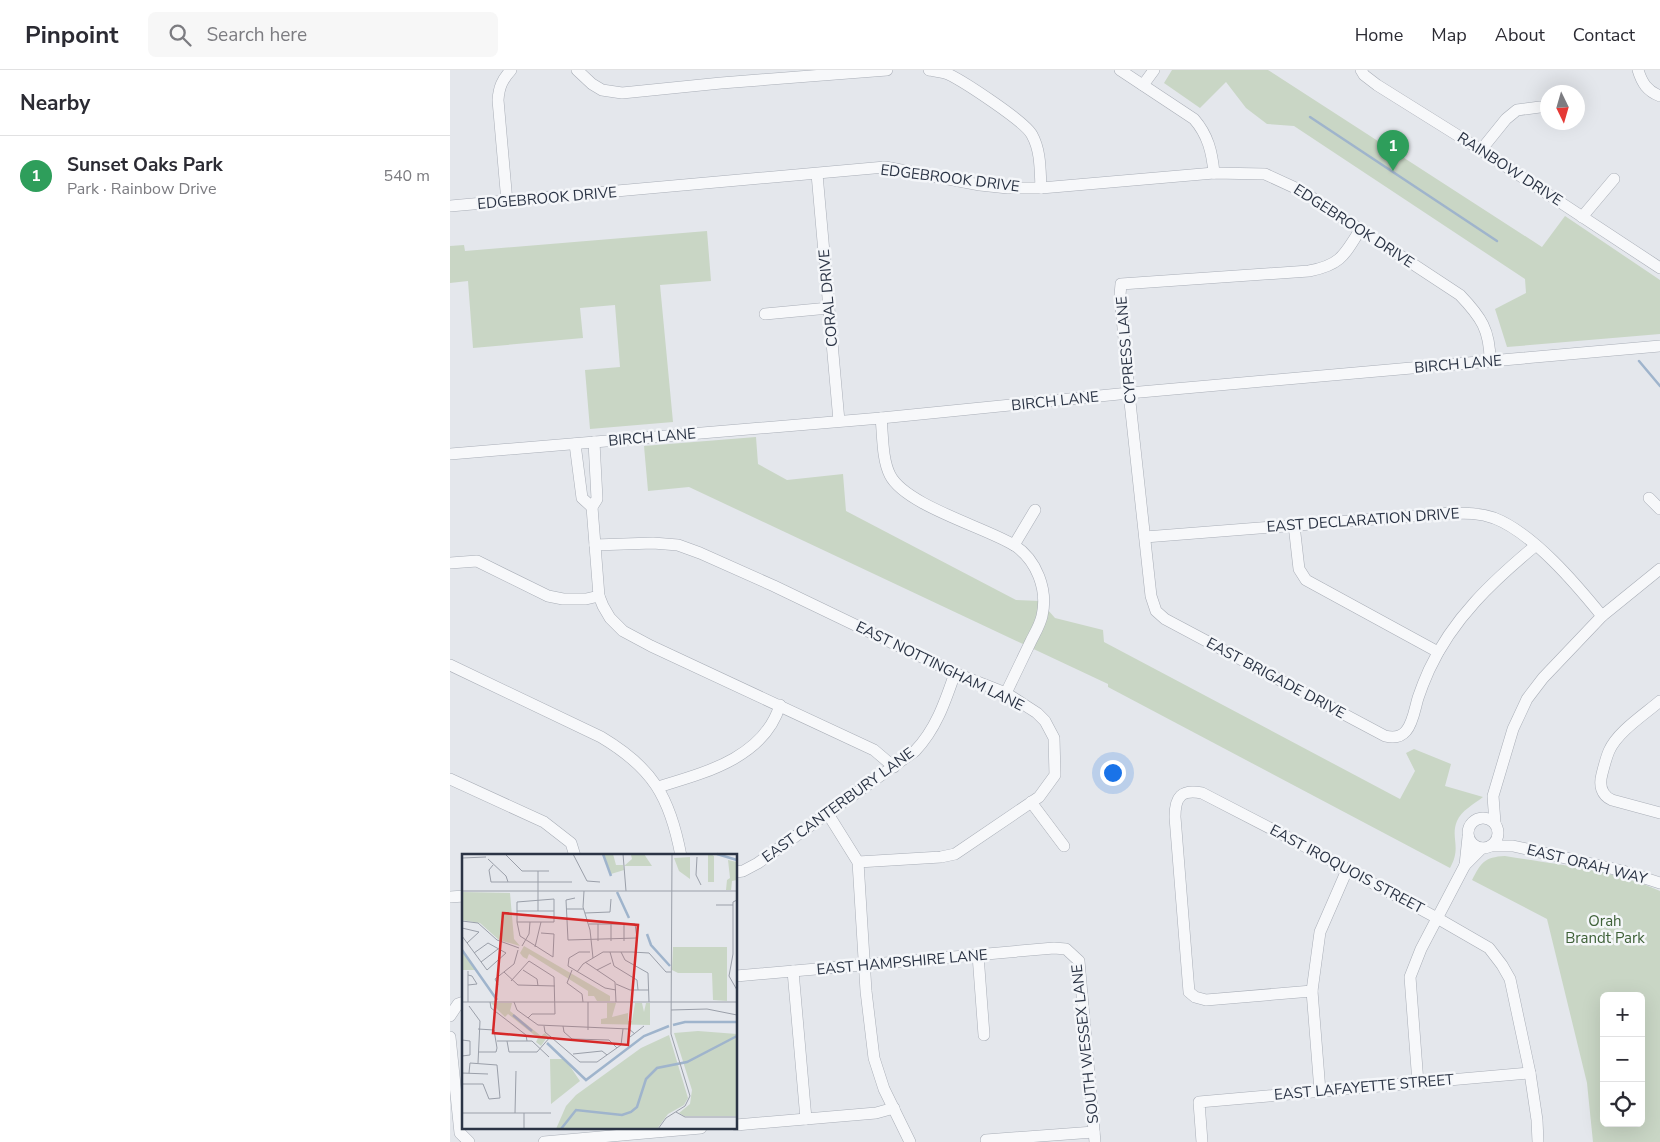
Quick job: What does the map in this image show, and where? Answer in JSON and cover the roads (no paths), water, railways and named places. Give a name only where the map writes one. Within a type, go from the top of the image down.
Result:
[{"type":"street","points":[[506,202],[498,100],[502,79],[511,70]]},
{"type":"street","points":[[577,70],[592,84],[602,90],[622,93],[887,70]]},
{"type":"street","points":[[929,70],[947,74],[969,87],[1032,133],[1039,157],[1041,188]]},
{"type":"street","points":[[1120,70],[1194,119],[1202,128],[1208,141],[1214,173]]},
{"type":"street","points":[[1144,85],[1154,70]]},
{"type":"street","name":"RAINBOW DRIVE","points":[[1361,70],[1364,75],[1377,85],[1481,150],[1660,268]]},
{"type":"street","points":[[1638,70],[1646,88],[1660,96]]},
{"type":"street","points":[[1481,150],[1506,119],[1517,110],[1540,107]]},
{"type":"street","name":"EDGEBROOK DRIVE","points":[[450,206],[885,167],[980,185],[1008,188],[1041,188],[1214,173],[1265,174],[1302,191],[1460,295],[1477,312],[1484,326],[1490,346],[1490,362]]},
{"type":"street","name":"CORAL DRIVE","points":[[817,174],[838,421]]},
{"type":"street","points":[[1582,217],[1614,179]]},
{"type":"street","name":"CYPRESS LANE","points":[[1156,611],[1151,596],[1129,393],[1120,295],[1121,284],[1324,268],[1338,262],[1360,230]]},
{"type":"street","points":[[765,314],[829,308]]},
{"type":"street","name":"BIRCH LANE","points":[[450,454],[881,418],[1129,393],[1660,346]]},
{"type":"street","points":[[881,418],[886,462],[889,474],[895,482],[920,502],[1014,545],[1037,571],[1042,585],[1044,603],[1042,618],[1006,693]]},
{"type":"street","points":[[594,442],[597,499],[592,506],[599,596],[610,618],[623,631],[652,646],[874,750],[894,767]]},
{"type":"street","points":[[575,444],[582,498],[592,506]]},
{"type":"street","points":[[1649,498],[1660,509]]},
{"type":"street","points":[[1014,545],[1035,510]]},
{"type":"street","name":"EAST DECLARATION DRIVE","points":[[1145,537],[1452,513],[1475,514],[1506,524],[1536,546],[1554,562],[1602,616]]},
{"type":"street","points":[[1294,525],[1299,569],[1306,580],[1438,652],[1467,609],[1536,546]]},
{"type":"street","name":"EAST NOTTINGHAM LANE","points":[[595,545],[653,543],[678,545],[700,552],[955,673],[1006,693],[1046,721],[1054,738],[1056,751],[1055,775],[1039,797],[955,854],[941,857],[858,862]]},
{"type":"street","points":[[450,563],[477,561],[548,596],[563,599],[586,599],[599,596]]},
{"type":"street","points":[[1465,865],[1468,828],[1493,796],[1514,729],[1527,699],[1543,678],[1602,616],[1660,569]]},
{"type":"street","name":"EAST BRIGADE DRIVE","points":[[1156,611],[1165,619],[1385,736],[1400,736],[1410,726],[1418,697],[1438,652]]},
{"type":"street","points":[[450,665],[601,737],[635,760],[658,787],[665,799],[672,818],[681,854]]},
{"type":"street","name":"EAST CANTERBURY LANE","points":[[738,872],[758,863],[916,751],[928,737],[944,705],[955,673]]},
{"type":"street","points":[[1660,702],[1623,733],[1609,749],[1601,777],[1602,792],[1606,797],[1660,813]]},
{"type":"street","points":[[658,787],[724,765],[744,752],[766,732],[780,705]]},
{"type":"street","points":[[450,779],[544,822],[571,842],[574,854]]},
{"type":"street","name":"EAST IROQUOIS STREET","points":[[1312,991],[1206,1000],[1195,997],[1189,992],[1175,817],[1175,804],[1182,794],[1192,791],[1202,793],[1437,918],[1489,948],[1510,979],[1530,1073],[1537,1120],[1538,1142]]},
{"type":"street","points":[[1418,1083],[1410,977],[1421,948],[1465,865],[1497,840],[1493,796]]},
{"type":"street","points":[[1031,802],[1064,846]]},
{"type":"street","points":[[828,814],[858,862],[864,965],[874,1058],[884,1089],[910,1142]]},
{"type":"street","points":[[1474,820],[1488,818],[1497,827]]},
{"type":"street","name":"EAST ORAH WAY","points":[[1497,827],[1513,846]]},
{"type":"street","points":[[1468,837],[1473,845],[1486,847]]},
{"type":"street","name":"EAST ORAH WAY","points":[[1486,847],[1513,846],[1623,872],[1660,883]]},
{"type":"street","points":[[1320,1091],[1312,991],[1320,932],[1347,870]]},
{"type":"street","name":"EAST HAMPSHIRE LANE","points":[[738,976],[1054,948],[1068,950]]},
{"type":"street","name":"SOUTH WESSEX LANE","points":[[1068,950],[1080,961],[1095,1137]]},
{"type":"street","points":[[978,955],[984,1035]]},
{"type":"street","points":[[794,971],[806,1119]]},
{"type":"street","points":[[450,1016],[461,1003]]},
{"type":"street","points":[[450,1038],[460,1133],[467,1141]]},
{"type":"street","name":"EAST LAFAYETTE STREET","points":[[1202,1142],[1198,1102],[1530,1073]]},
{"type":"street","points":[[738,1125],[876,1113],[894,1108]]},
{"type":"street","points":[[544,1142],[578,1134],[671,1130]]},
{"type":"street","points":[[986,1140],[1095,1137]]},
{"type":"waterway","points":[[1310,117],[1497,241]]},
{"type":"waterway","points":[[1639,361],[1660,386]]},
{"type":"place","name":"Sunset Oaks Park","points":[[1393,171]]},
{"type":"park label","name":"Orah Brandt Park","points":[[1605,930]]}]
